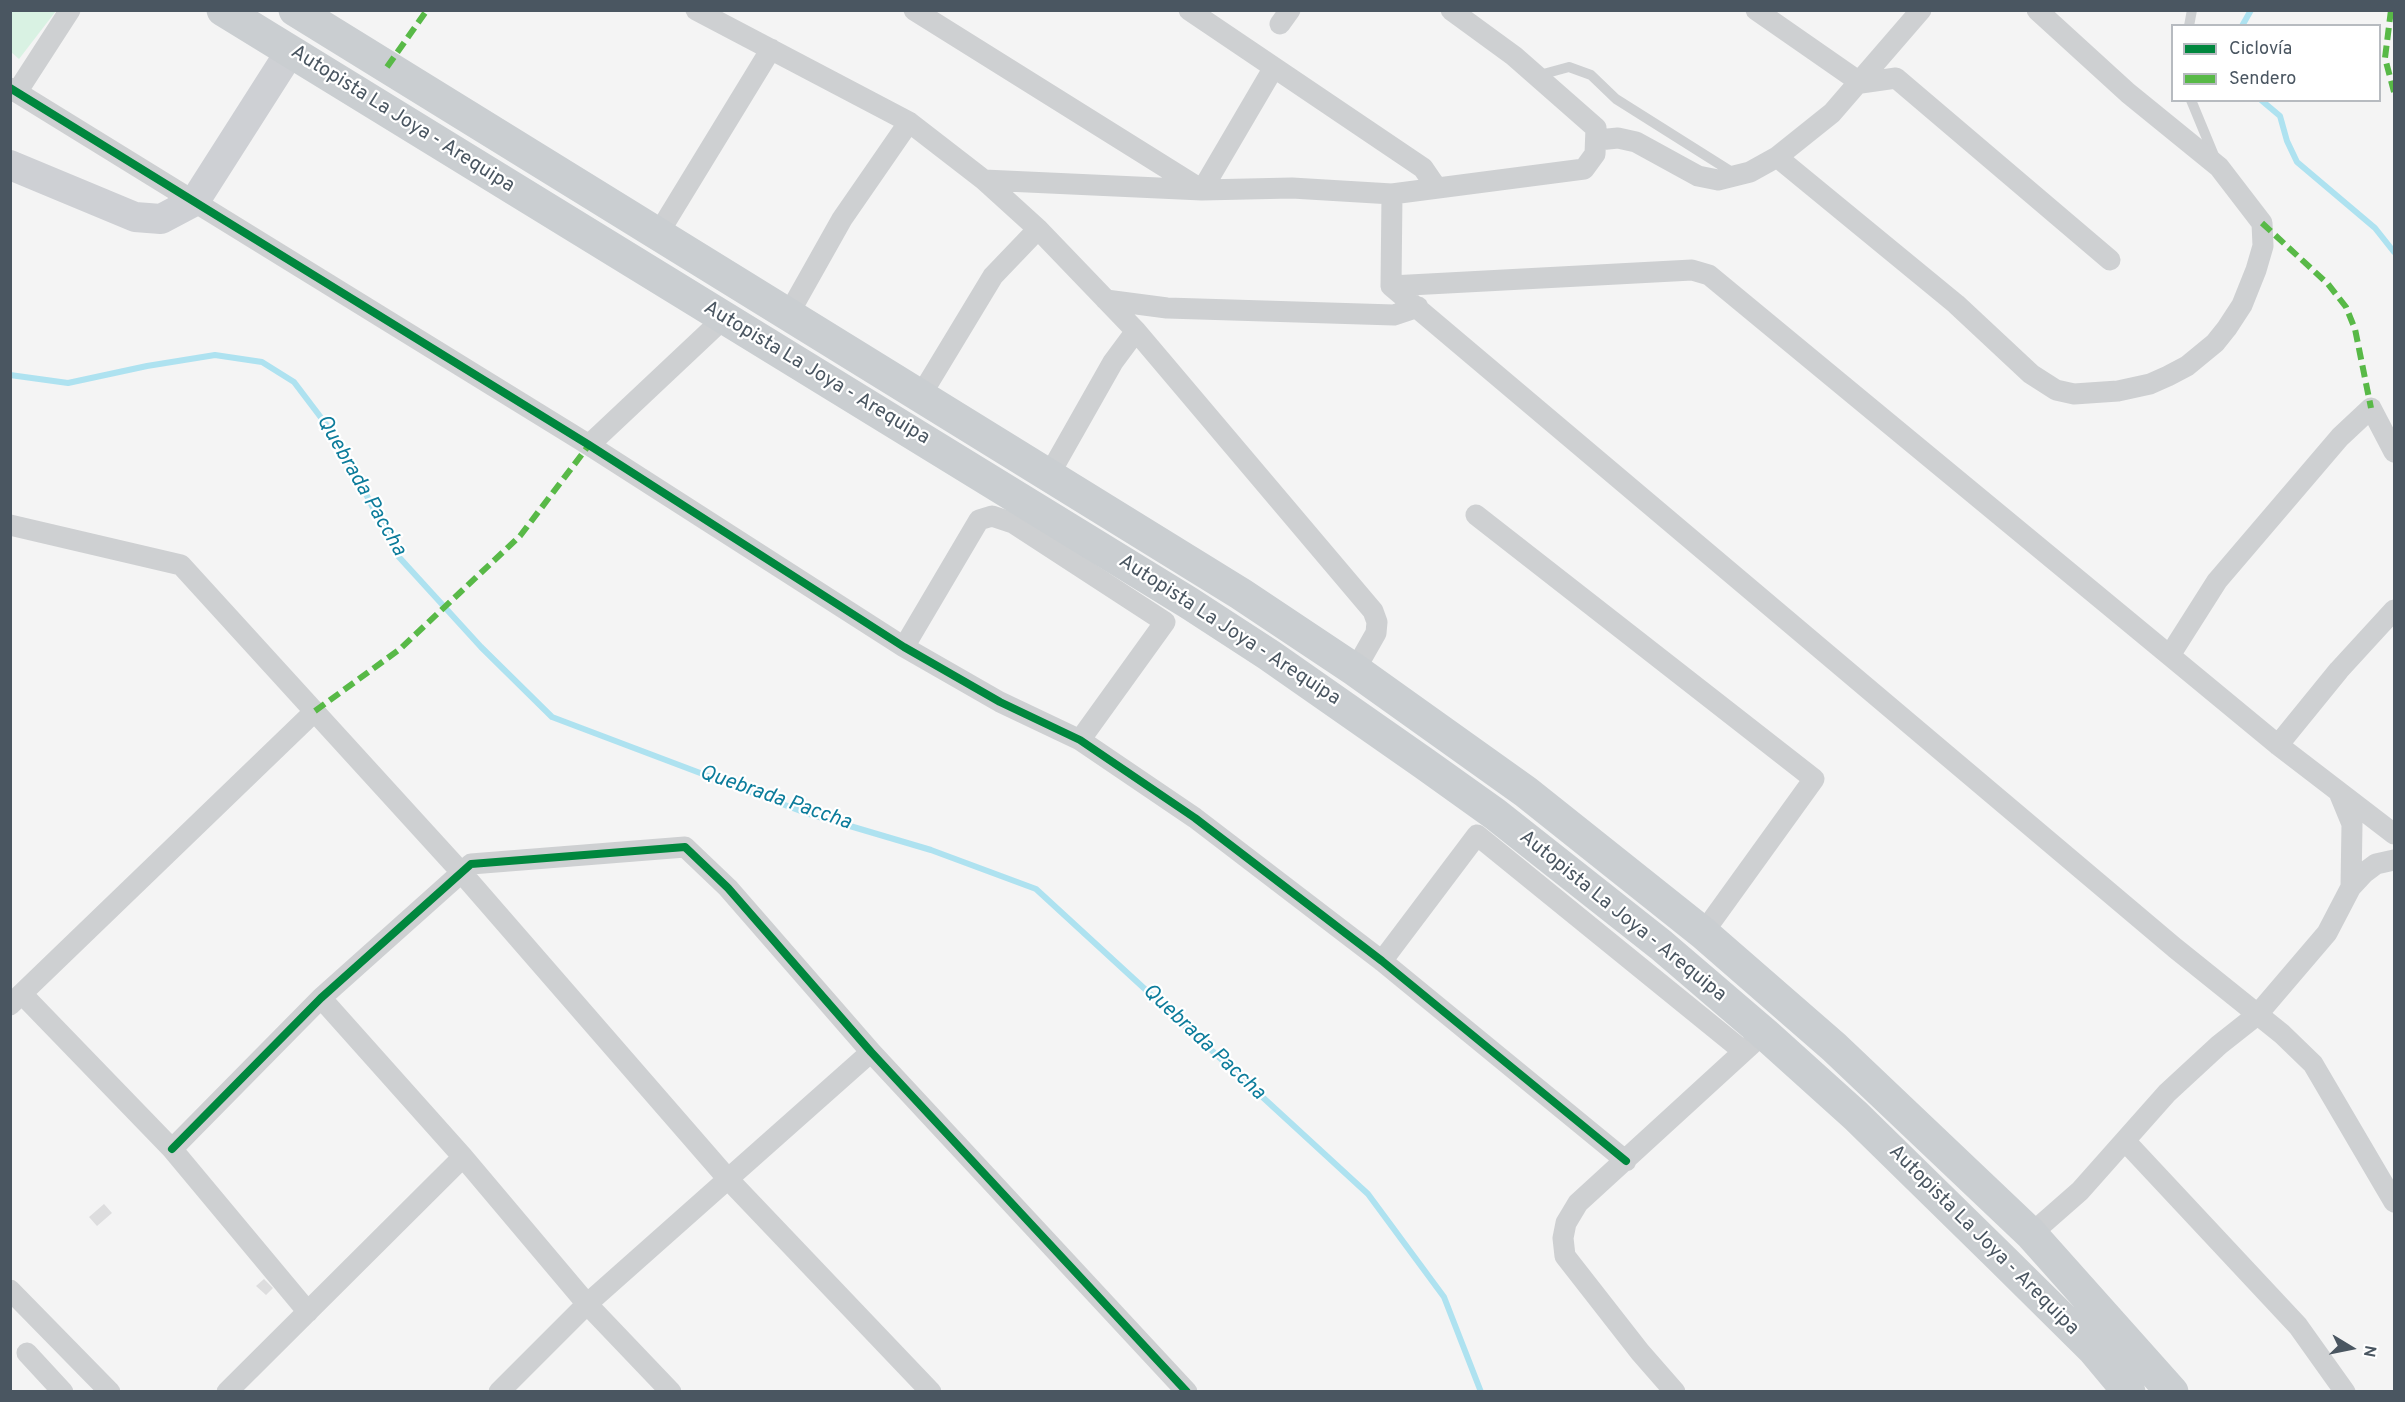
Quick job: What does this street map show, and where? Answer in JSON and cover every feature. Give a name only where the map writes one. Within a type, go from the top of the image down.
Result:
[{"type":"main road","name":"Autopista La Joya - Arequipa","points":[[223,10],[724,318],[1020,513],[1269,655],[1495,814],[1661,945],[1754,1042],[1856,1116],[2093,1350],[2129,1392]]},
{"type":"main road","name":"Autopista La Joya - Arequipa","points":[[295,10],[1241,594],[1355,670],[1526,792],[1703,933],[1834,1047],[2031,1234],[2172,1392]]},
{"type":"street","points":[[70,10],[14,90],[589,445],[904,647],[1000,702],[1080,740],[1195,818],[1382,962],[1626,1161]]},
{"type":"street","points":[[696,10],[909,122],[984,180],[1038,229],[1136,331],[1373,611],[1377,622],[1376,633],[1355,670]]},
{"type":"street","points":[[914,10],[1202,190]]},
{"type":"street","points":[[1189,10],[1273,69],[1423,168],[1436,187]]},
{"type":"street","points":[[984,180],[1202,190],[1292,188],[1392,194],[1584,169],[1595,154],[1598,140],[1596,128],[1514,56],[1451,10]]},
{"type":"street","points":[[1756,10],[1861,83],[1896,78],[2110,260]]},
{"type":"street","points":[[1598,140],[1617,138],[1636,142],[1698,176],[1718,180],[1750,172],[1777,157],[1832,113],[1861,83],[1921,10]]},
{"type":"street","points":[[1777,157],[1956,304],[2031,374],[2056,390],[2074,394],[2118,391],[2150,384],[2168,376],[2205,351],[2227,328],[2242,305],[2263,246],[2262,223],[2219,167],[2128,93],[2037,10]]},
{"type":"street","points":[[658,234],[771,49]]},
{"type":"street","points":[[10,165],[135,217],[162,219],[195,201],[290,52]]},
{"type":"street","points":[[1202,190],[1273,69]]},
{"type":"street","points":[[788,315],[842,219],[909,122]]},
{"type":"street","points":[[1391,286],[1392,194]]},
{"type":"street","points":[[921,395],[993,276],[1038,229]]},
{"type":"street","points":[[1391,286],[1692,270],[1709,275],[2278,746],[2394,834]]},
{"type":"street","points":[[1391,286],[2313,1064],[2394,1202]]},
{"type":"street","points":[[1106,300],[1167,308],[1394,315],[1418,307]]},
{"type":"street","points":[[589,445],[724,318]]},
{"type":"street","points":[[1049,475],[1113,362],[1136,331]]},
{"type":"street","points":[[2170,656],[2217,581],[2340,437],[2371,408],[2394,452]]},
{"type":"street","points":[[904,647],[979,520],[1020,513],[1165,622],[1080,740]]},
{"type":"street","points":[[1476,515],[1814,779],[1703,933]]},
{"type":"street","points":[[10,525],[181,565],[461,872],[728,1179],[931,1392]]},
{"type":"street","points":[[2278,746],[2339,670],[2394,610]]},
{"type":"street","points":[[308,1312],[172,1149],[16,1000],[315,711]]},
{"type":"street","points":[[2338,792],[2352,824],[2351,887]]},
{"type":"street","points":[[1382,962],[1477,835],[1754,1042],[1578,1203],[1566,1223],[1563,1238],[1564,1256],[1675,1392]]},
{"type":"street","points":[[172,1149],[321,998],[471,864],[685,847],[728,888],[872,1052],[1187,1392]]},
{"type":"street","points":[[2031,1234],[2080,1191],[2167,1094],[2219,1045],[2257,1015],[2327,933],[2351,887],[2376,864],[2394,860]]},
{"type":"street","points":[[321,998],[463,1157],[587,1304],[671,1392]]},
{"type":"street","points":[[499,1392],[587,1304],[872,1052]]},
{"type":"street","points":[[2126,1142],[2291,1318],[2328,1365],[2344,1392]]},
{"type":"street","points":[[227,1392],[463,1157]]},
{"type":"street","points":[[10,1290],[110,1392]]},
{"type":"street","points":[[27,1353],[63,1392]]},
{"type":"lane","points":[[1536,76],[1569,67],[1591,75],[1616,99],[1735,174]]},
{"type":"lane","points":[[2192,102],[2219,167]]},
{"type":"green space","points":[[10,11],[56,11],[19,59],[11,52]]},
{"type":"building","points":[[104,1204],[112,1213],[97,1226],[89,1217]]},
{"type":"building","points":[[264,1279],[273,1288],[266,1295],[256,1286]]},
{"type":"waterway","points":[[2243,24],[2251,10]]},
{"type":"waterway","points":[[2263,102],[2280,116],[2287,141],[2297,162],[2375,228],[2394,252]]},
{"type":"waterway","name":"Quebrada Paccha","points":[[10,375],[68,383],[147,366],[215,355],[262,362],[294,382],[338,440],[398,556],[481,647],[552,717],[806,813],[931,850],[1036,889],[1368,1194],[1444,1297],[1481,1392]]},
{"type":"marked path","points":[[387,67],[427,10]]},
{"type":"marked path","points":[[2391,10],[2385,58],[2394,92]]},
{"type":"marked path","points":[[2262,223],[2328,284],[2346,307],[2355,329],[2371,408]]},
{"type":"marked path","points":[[315,711],[400,649],[520,536],[589,445]]},
{"type":"cycle path","points":[[10,88],[589,445],[904,647],[1000,702],[1080,740],[1195,818],[1382,961],[1626,1161]]},
{"type":"cycle path","points":[[172,1149],[321,998],[471,864],[685,847],[728,888],[871,1052],[1187,1392]]}]
